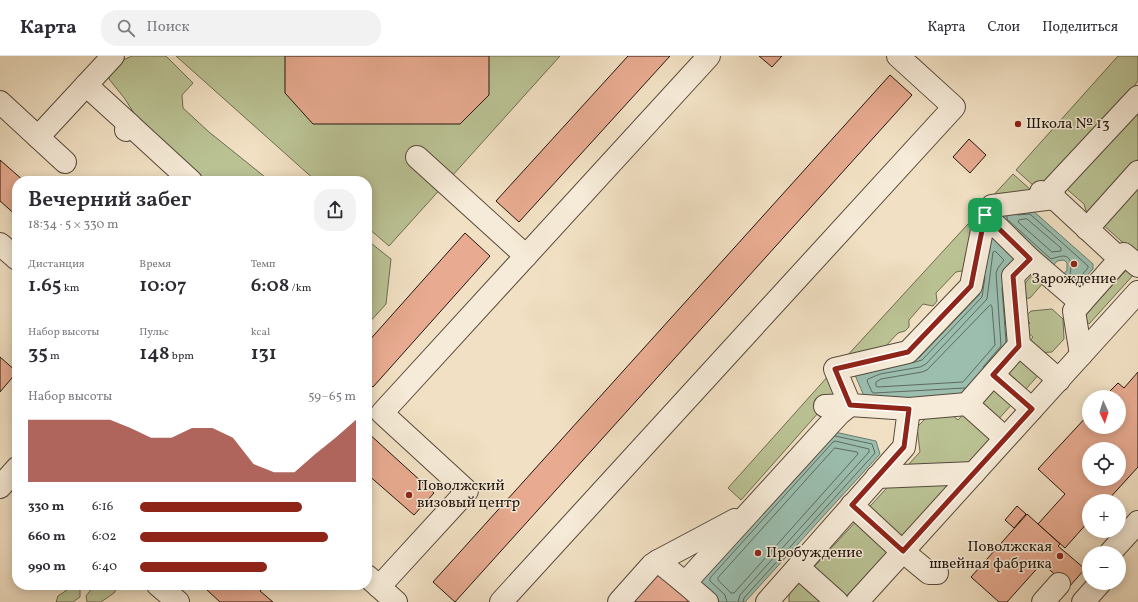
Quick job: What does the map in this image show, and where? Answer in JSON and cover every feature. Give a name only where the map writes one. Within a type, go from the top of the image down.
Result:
[{"type":"street","points":[[38,137],[113,56]]},
{"type":"street","points":[[396,602],[373,581],[467,491],[382,413],[709,56]]},
{"type":"street","points":[[501,602],[954,107],[898,56]]},
{"type":"street","points":[[86,85],[128,127],[185,176]]},
{"type":"street","points":[[986,208],[1042,200],[1138,97]]},
{"type":"street","points":[[0,102],[65,162]]},
{"type":"street","points":[[417,157],[526,256]]},
{"type":"street","points":[[1087,229],[1138,172]]},
{"type":"street","points":[[1042,200],[1087,229],[1129,262],[1081,303],[1074,311],[1081,355]]},
{"type":"street","points":[[986,208],[1013,236],[1030,259],[1081,303]]},
{"type":"street","points":[[850,405],[835,369],[908,352],[971,286],[986,208]]},
{"type":"street","points":[[0,244],[12,255]]},
{"type":"street","points":[[1030,259],[1013,276],[1019,346],[1059,380]]},
{"type":"street","points":[[857,602],[1138,292]]},
{"type":"street","points":[[825,406],[850,405],[909,409],[968,404],[1019,346]]},
{"type":"street","points":[[993,375],[1032,409]]},
{"type":"street","points":[[968,404],[1005,438]]},
{"type":"street","points":[[685,583],[748,513],[797,449],[850,405]]},
{"type":"street","points":[[767,602],[904,447],[909,409]]},
{"type":"street","points":[[877,477],[974,473]]},
{"type":"street","points":[[0,487],[12,474]]},
{"type":"street","points":[[852,505],[929,573],[937,573]]},
{"type":"street","points":[[619,602],[652,565],[748,513]]},
{"type":"street","points":[[1116,546],[1138,522]]},
{"type":"street","points":[[658,561],[707,602]]},
{"type":"street","points":[[798,567],[836,602]]},
{"type":"street","points":[[1043,602],[1059,584]]},
{"type":"street","points":[[164,590],[178,602]]},
{"type":"street","points":[[1083,602],[1094,590]]},
{"type":"shaded area","points":[[132,56],[167,57],[193,83],[182,95],[183,108],[209,132],[264,176],[198,176],[151,140],[125,99],[109,79],[110,66]]},
{"type":"shaded area","points":[[176,56],[560,56],[389,246],[372,231],[372,176],[310,176]]},
{"type":"shaded area","points":[[1118,56],[1138,56],[1138,80],[1135,85],[1134,93],[1049,186],[1034,186],[1016,170]]},
{"type":"shaded area","points":[[1138,102],[1138,159],[1087,214],[1084,204],[1062,185]]},
{"type":"shaded area","points":[[1013,174],[1031,190],[990,199]]},
{"type":"shaded area","points":[[1138,184],[1138,256],[1102,224]]},
{"type":"shaded area","points":[[979,212],[967,270],[956,272],[936,293],[937,301],[933,306],[923,304],[909,320],[909,327],[905,331],[898,333],[884,348],[845,358]]},
{"type":"shaded area","points":[[372,244],[391,259],[386,304],[372,319]]},
{"type":"shaded area","points":[[1129,267],[1136,272],[1089,324],[1082,318]]},
{"type":"shaded area","points":[[1033,274],[1043,283],[1030,298],[1021,299],[1020,289]]},
{"type":"shaded area","points":[[1052,309],[1063,319],[1064,339],[1052,352],[1036,353],[1027,344],[1033,337],[1024,329],[1030,323],[1024,318],[1031,311]]},
{"type":"shaded area","points":[[1023,353],[1042,371],[1025,390],[1006,372]]},
{"type":"shaded area","points":[[829,375],[840,402],[827,403],[741,500],[728,488]]},
{"type":"shaded area","points":[[994,385],[1013,403],[995,423],[976,405]]},
{"type":"shaded area","points":[[967,410],[988,430],[989,441],[841,602],[789,602],[789,594],[920,452],[917,427],[932,412],[947,411],[958,420]]},
{"type":"shaded area","points":[[67,590],[80,590],[80,597],[73,602],[56,602],[58,596]]},
{"type":"shaded area","points":[[91,590],[116,590],[101,602],[87,602],[86,596]]},
{"type":"water","points":[[1031,209],[1093,264],[1093,269],[1080,283],[1074,284],[1063,275],[1067,270],[1067,263],[1064,260],[1057,261],[1053,266],[996,215]]},
{"type":"water","points":[[987,228],[1017,260],[1010,350],[970,397],[867,403],[855,375],[877,365],[919,358],[979,295]]},
{"type":"water","points":[[830,431],[876,441],[880,454],[745,602],[720,602],[696,580]]},
{"type":"building","points":[[285,56],[489,56],[489,95],[460,124],[313,124],[285,93]]},
{"type":"building","points":[[628,56],[670,56],[519,222],[496,201]]},
{"type":"building","points":[[759,56],[782,56],[772,67]]},
{"type":"building","points":[[890,75],[912,95],[455,602],[433,582]]},
{"type":"building","points":[[969,139],[986,155],[970,173],[953,157]]},
{"type":"building","points":[[0,160],[18,176],[12,176],[12,212],[0,201]]},
{"type":"building","points":[[465,233],[490,256],[373,387],[372,337]]},
{"type":"building","points":[[0,357],[12,368],[12,378],[0,392]]},
{"type":"building","points":[[1138,372],[1138,467],[1126,480],[1126,442],[1082,442],[1082,486],[1121,486],[1113,494],[1082,494],[1082,529],[1065,548],[1038,524],[1065,494],[1038,469],[1082,422],[1082,434],[1126,434],[1126,390],[1111,390],[1118,383],[1124,388]]},
{"type":"building","points":[[372,437],[434,493],[414,515],[372,478]]},
{"type":"building","points":[[1017,506],[1026,514],[1014,528],[1005,520]]},
{"type":"building","points":[[1027,514],[1060,544],[1058,546],[1082,566],[1082,572],[1069,587],[1042,563],[1007,602],[999,602],[971,577]]},
{"type":"building","points":[[655,568],[693,602],[624,602]]},
{"type":"building","points":[[207,590],[261,590],[260,591],[273,602],[220,602]]},
{"type":"place","name":"Школа № 13","points":[[1018,124]]},
{"type":"place","name":"Зарождение","points":[[1074,264]]},
{"type":"place","name":"Поволжский визовый центр","points":[[409,495]]},
{"type":"place","name":"Пробуждение","points":[[758,553]]},
{"type":"place","name":"Поволжская швейная фабрика","points":[[1060,556]]},
{"type":"route","points":[[985,215],[1030,259],[1013,276],[1019,346],[993,375],[1032,409],[903,551],[852,505],[904,447],[909,409],[850,405],[835,369],[908,352],[971,286],[985,215]]}]
